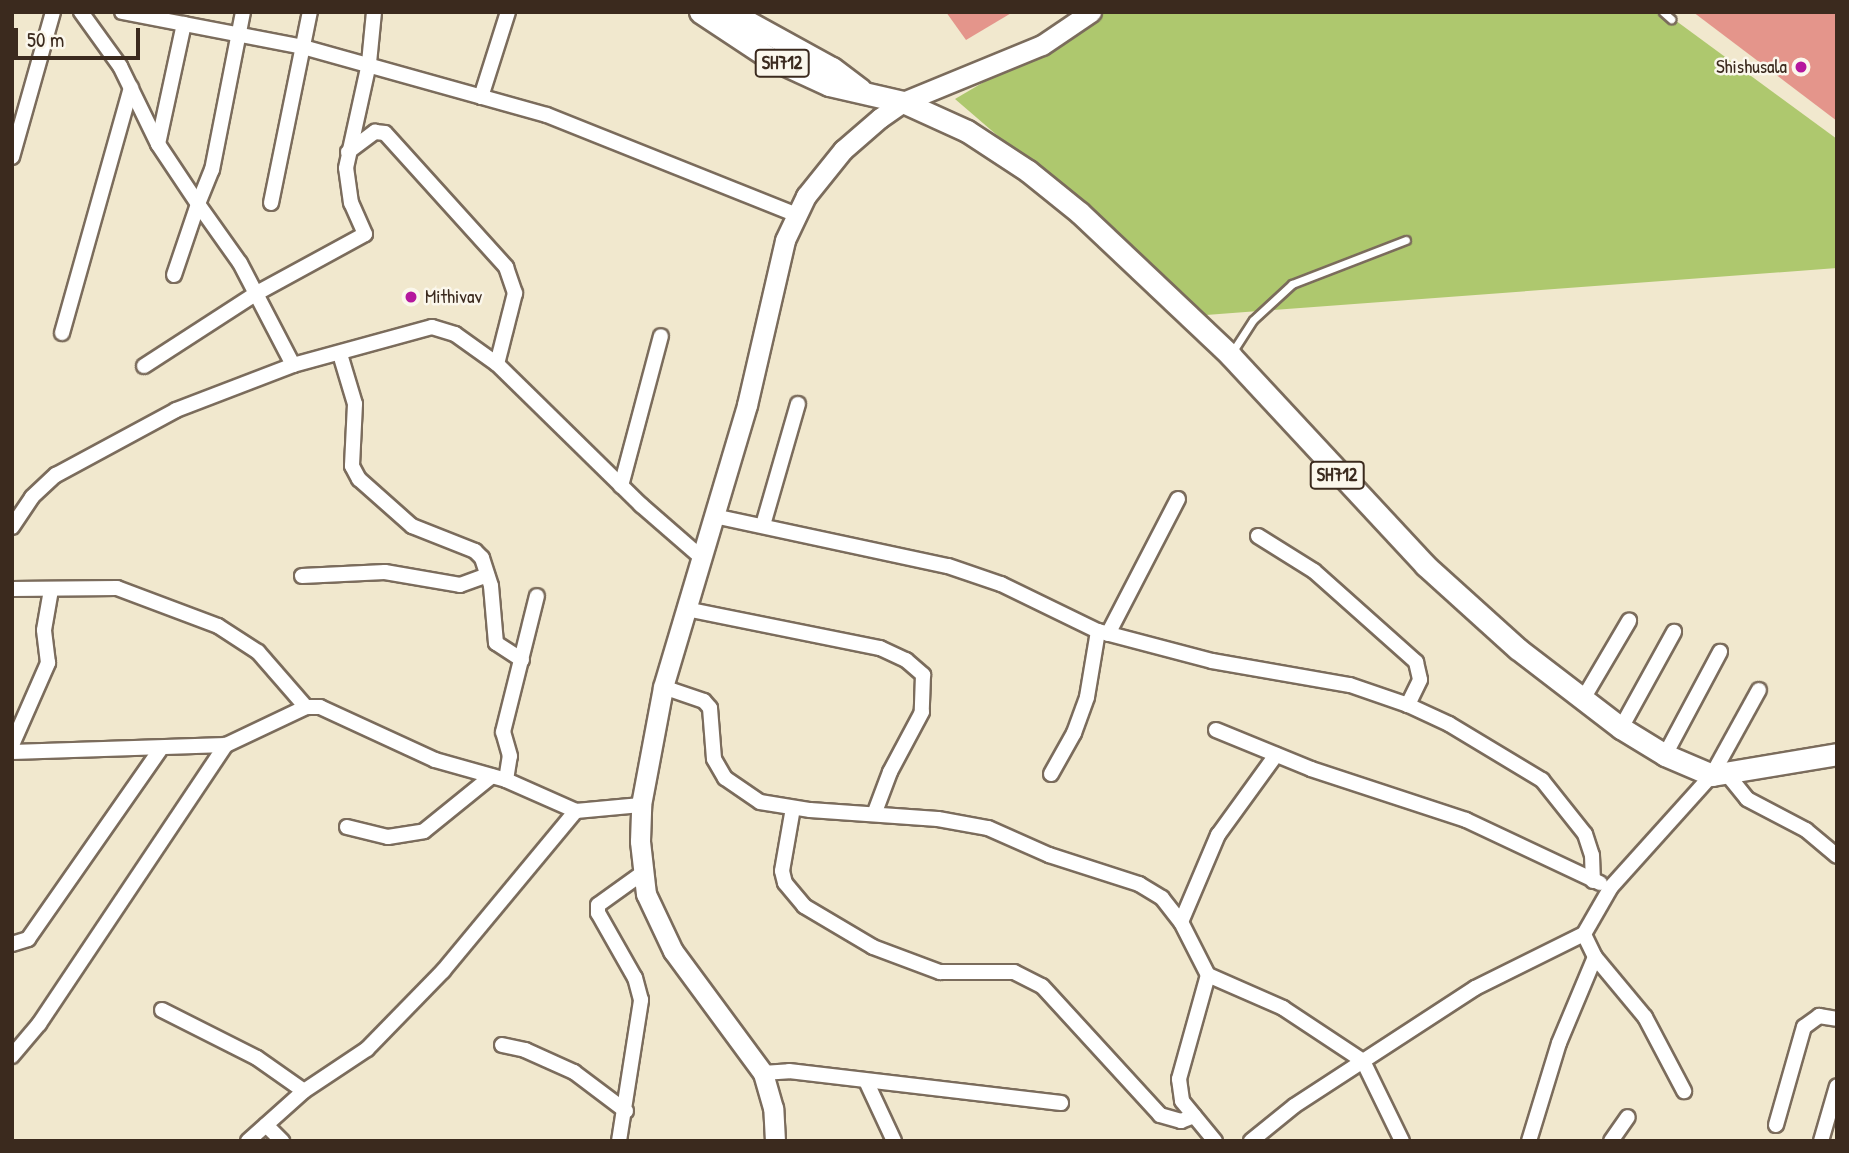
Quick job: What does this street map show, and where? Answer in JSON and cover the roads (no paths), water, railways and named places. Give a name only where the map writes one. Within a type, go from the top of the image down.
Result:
[{"type":"main road","name":"SH712","points":[[701,12],[768,57],[829,85],[871,97],[903,102],[967,131],[1028,171],[1080,213],[1230,355],[1425,565],[1518,649],[1621,728],[1665,755],[1719,774]]},
{"type":"main road","name":"SH712","points":[[730,12],[832,68],[871,97]]},
{"type":"main road","points":[[1719,774],[1837,754]]},
{"type":"street","points":[[12,157],[53,12]]},
{"type":"street","points":[[81,12],[102,37],[158,144],[257,293],[293,365]]},
{"type":"street","points":[[122,12],[168,16],[184,24],[303,47],[369,63],[547,115],[797,215]]},
{"type":"street","points":[[174,275],[212,170],[243,12]]},
{"type":"street","points":[[271,203],[310,12]]},
{"type":"street","points":[[144,366],[257,293],[365,233],[346,186],[348,152],[369,63],[374,12]]},
{"type":"street","points":[[481,97],[508,12]]},
{"type":"street","points":[[775,1141],[773,1108],[763,1073],[673,951],[646,894],[641,805],[663,687],[747,405],[785,240],[806,195],[843,150],[903,102],[1042,46],[1091,12]]},
{"type":"street","points":[[158,144],[184,24]]},
{"type":"street","points":[[62,333],[131,88]]},
{"type":"street","points":[[348,152],[375,132],[385,133],[506,267],[514,293],[497,364]]},
{"type":"street","points":[[12,527],[32,497],[56,475],[176,410],[293,365],[432,327],[455,334],[497,364],[621,486],[702,558]]},
{"type":"street","points":[[621,486],[661,336]]},
{"type":"street","points":[[340,354],[355,404],[352,466],[359,479],[412,526],[475,551],[487,575],[496,643],[522,660]]},
{"type":"street","points":[[763,525],[798,404]]},
{"type":"street","points":[[1051,774],[1074,733],[1087,697],[1103,632],[1178,499]]},
{"type":"street","points":[[714,516],[948,565],[1001,584],[1103,632],[1212,661],[1350,685],[1408,705],[1450,724],[1542,780],[1584,834],[1592,855],[1593,881]]},
{"type":"street","points":[[1258,536],[1314,571],[1416,662],[1420,680],[1408,705]]},
{"type":"street","points":[[302,576],[385,572],[460,585],[487,575]]},
{"type":"street","points":[[12,589],[117,588],[218,626],[258,652],[306,707]]},
{"type":"street","points":[[12,745],[48,663],[44,630],[51,590]]},
{"type":"street","points":[[347,827],[388,837],[424,831],[499,778],[510,756],[503,732],[537,596]]},
{"type":"street","points":[[686,609],[880,649],[906,660],[923,675],[922,712],[890,772],[876,813]]},
{"type":"street","points":[[1583,699],[1629,621]]},
{"type":"street","points":[[1621,728],[1674,632]]},
{"type":"street","points":[[1665,755],[1720,652]]},
{"type":"street","points":[[663,687],[704,701],[710,708],[714,759],[725,778],[760,802],[793,808],[876,813],[988,828],[1049,855],[1139,884],[1162,898],[1181,922],[1208,975],[1283,1008],[1363,1061],[1402,1141]]},
{"type":"street","points":[[1251,1141],[1363,1061],[1475,988],[1584,934],[1611,887],[1719,774],[1759,690]]},
{"type":"street","points":[[12,752],[226,745],[306,707],[320,707],[435,760],[499,778],[576,811],[641,805]]},
{"type":"street","points":[[1216,730],[1276,755],[1466,820],[1593,881],[1611,887]]},
{"type":"street","points":[[12,1056],[39,1024],[226,745]]},
{"type":"street","points":[[12,944],[28,939],[161,748]]},
{"type":"street","points":[[1181,922],[1218,835],[1276,755]]},
{"type":"street","points":[[1719,774],[1747,799],[1806,830],[1837,856]]},
{"type":"street","points":[[793,808],[782,871],[785,883],[804,905],[873,947],[940,972],[1006,971],[1042,986],[1160,1115],[1181,1121],[1194,1116]]},
{"type":"street","points":[[248,1141],[304,1091],[367,1049],[433,980],[576,811]]},
{"type":"street","points":[[619,1141],[626,1111],[641,1000],[635,978],[598,913],[598,905],[644,872]]},
{"type":"street","points":[[1584,934],[1595,957],[1644,1017],[1684,1091]]},
{"type":"street","points":[[1529,1141],[1559,1043],[1595,957]]},
{"type":"street","points":[[1208,975],[1179,1079],[1182,1101],[1215,1141]]},
{"type":"street","points":[[162,1010],[274,1068],[304,1091]]},
{"type":"street","points":[[1776,1125],[1804,1027],[1819,1016],[1837,1019]]},
{"type":"street","points":[[502,1045],[574,1072],[626,1111]]},
{"type":"street","points":[[763,1073],[789,1071],[867,1083],[1061,1103]]},
{"type":"street","points":[[867,1083],[894,1141]]},
{"type":"street","points":[[1821,1141],[1837,1086]]},
{"type":"street","points":[[1611,1141],[1628,1117]]},
{"type":"street","points":[[265,1125],[282,1141]]},
{"type":"lane","points":[[1663,12],[1671,19]]},
{"type":"lane","points":[[1230,355],[1253,320],[1292,284],[1406,240]]},
{"type":"place","name":"Shishusala","points":[[1801,67]]},
{"type":"place","name":"Mithivav","points":[[411,297]]}]
